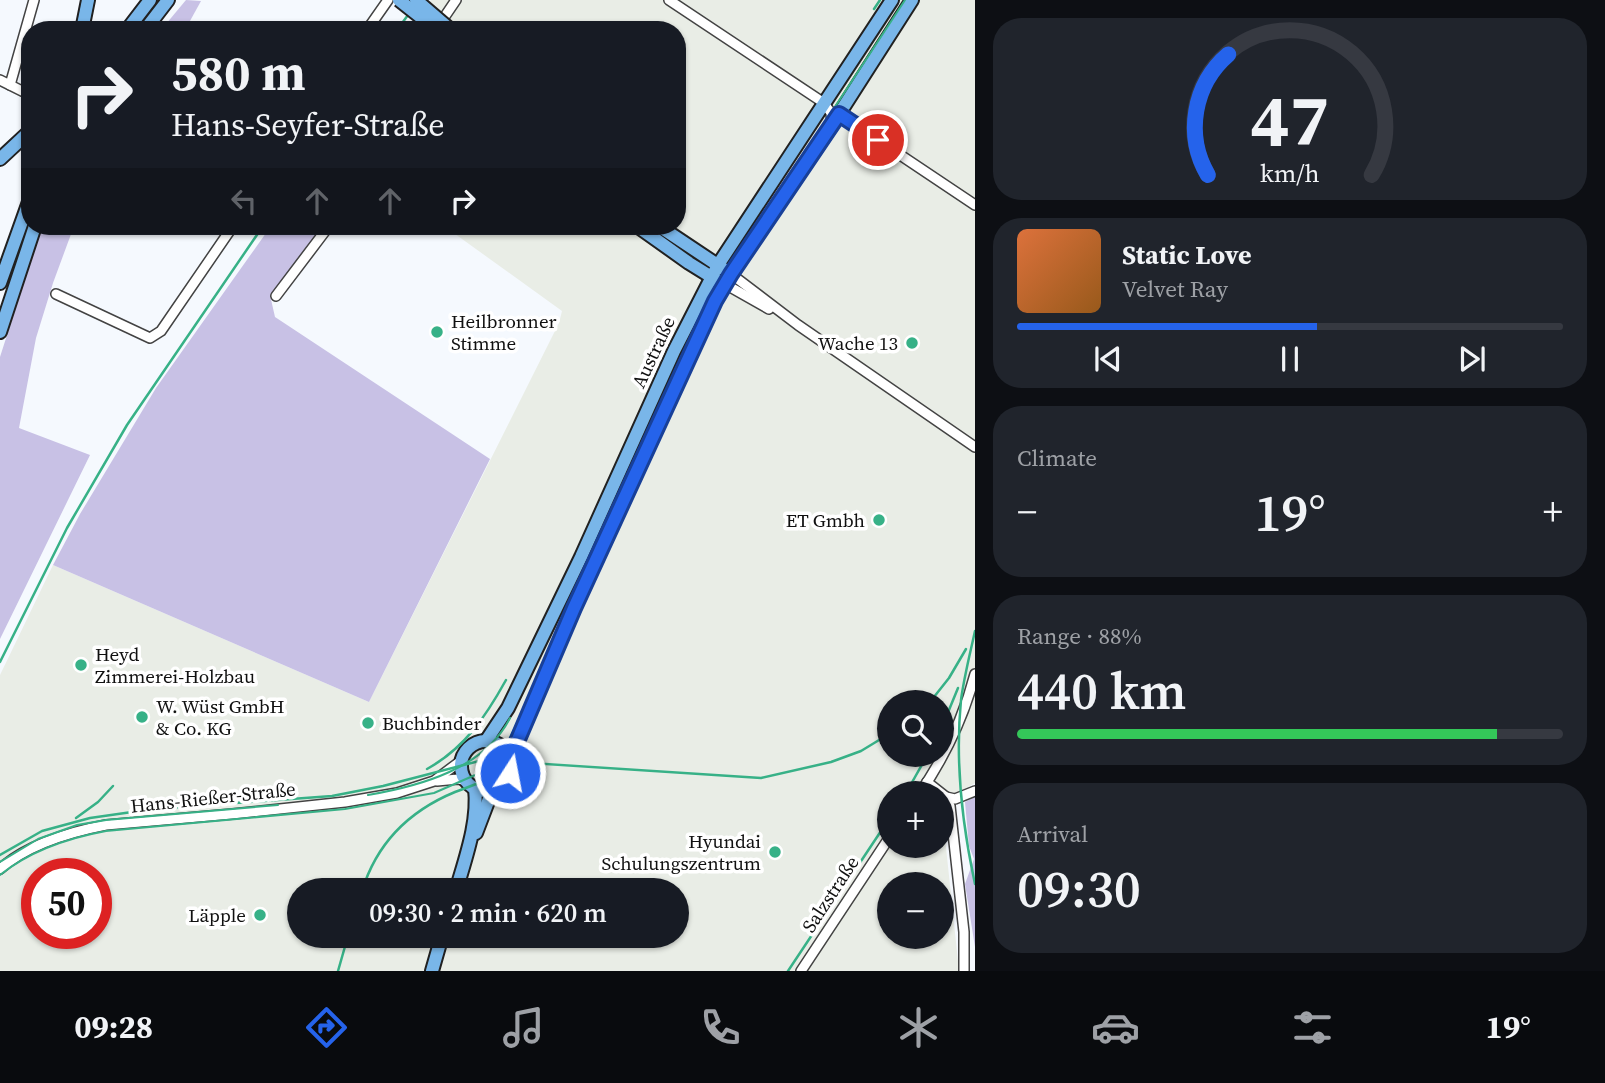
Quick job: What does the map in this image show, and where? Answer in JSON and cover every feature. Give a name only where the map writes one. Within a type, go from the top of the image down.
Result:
[{"type":"main road","points":[[84,21],[88,0]]},
{"type":"main road","points":[[134,21],[150,0]]},
{"type":"main road","points":[[152,21],[168,0]]},
{"type":"main road","points":[[399,0],[425,21]]},
{"type":"main road","points":[[416,0],[440,21]]},
{"type":"main road","name":"Austraße","points":[[460,878],[476,800],[462,773],[462,760],[470,747],[486,741],[508,708],[585,549],[663,374],[715,271],[892,0]]},
{"type":"main road","name":"Austraße","points":[[466,856],[492,791],[508,779],[511,771],[510,758],[574,608],[728,279],[912,0]]},
{"type":"main road","points":[[0,159],[21,139]]},
{"type":"main road","points":[[0,284],[21,224]]},
{"type":"main road","points":[[0,332],[32,235]]},
{"type":"main road","points":[[653,235],[728,279]]},
{"type":"main road","points":[[670,235],[715,271]]},
{"type":"main road","points":[[486,741],[505,748],[510,758]]},
{"type":"main road","points":[[470,785],[492,791]]},
{"type":"main road","points":[[432,971],[439,948]]},
{"type":"street","points":[[28,21],[34,0]]},
{"type":"street","points":[[373,21],[388,0]]},
{"type":"street","points":[[442,21],[456,0]]},
{"type":"street","points":[[669,0],[824,103],[835,119],[975,205]]},
{"type":"street","points":[[10,85],[21,46]]},
{"type":"street","points":[[0,80],[21,90]]},
{"type":"street","points":[[56,294],[150,338],[161,331],[227,235]]},
{"type":"street","points":[[276,296],[322,235]]},
{"type":"street","points":[[728,279],[975,447]]},
{"type":"street","points":[[928,781],[961,720],[975,674]]},
{"type":"street","name":"Hans-Rießer-Straße","points":[[0,869],[41,844],[80,830],[106,825],[345,802],[415,789],[435,780],[462,760]]},
{"type":"street","name":"Hans-Rießer-Straße","points":[[435,780],[458,779],[470,785]]},
{"type":"street","points":[[954,799],[975,791]]},
{"type":"street","points":[[954,842],[964,932],[964,971]]},
{"type":"street","name":"Salzstraße","points":[[804,970],[877,857]]},
{"type":"shaded area","points":[[186,0],[201,1],[190,21],[168,21]]},
{"type":"shaded area","points":[[431,0],[975,0],[975,783],[954,795],[954,781],[877,781],[877,858],[947,858],[949,872],[877,872],[877,949],[954,949],[954,923],[959,971],[0,971],[0,675],[53,565],[369,702],[559,323],[562,311],[456,235],[686,235],[686,21],[416,21]]},
{"type":"shaded area","points":[[39,235],[71,235],[36,338],[19,428],[90,455],[0,639],[0,357]]},
{"type":"shaded area","points":[[265,235],[318,235],[280,288],[270,295],[275,317],[490,459],[369,702],[53,565],[80,514],[156,388]]},
{"type":"shaded area","points":[[975,797],[975,947],[965,884],[974,859],[969,846],[965,802]]},
{"type":"tram line","points":[[0,875],[37,852],[92,834],[345,809],[434,793],[482,772],[495,760],[505,748],[522,713],[711,296],[905,0]]},
{"type":"tram line","points":[[368,795],[408,786],[449,772],[484,750],[499,736],[510,718]]},
{"type":"tram line","points":[[0,862],[38,839],[77,825],[106,820],[278,805]]},
{"type":"railway","points":[[404,21],[419,0]]},
{"type":"railway","points":[[874,9],[880,0]]},
{"type":"railway","points":[[0,662],[67,528],[127,425],[257,235]]},
{"type":"railway","points":[[975,631],[965,674],[959,723],[963,815],[975,884]]},
{"type":"railway","points":[[940,690],[966,649]]},
{"type":"railway","points":[[427,769],[453,751],[473,730],[506,680]]},
{"type":"railway","points":[[954,698],[958,688]]},
{"type":"railway","points":[[0,855],[42,831],[90,818],[153,809],[332,796],[383,786],[483,760],[761,778],[831,762],[861,751],[877,741]]},
{"type":"railway","points":[[366,878],[386,843],[397,830],[423,809],[455,792],[527,767]]},
{"type":"railway","points":[[913,781],[921,767]]},
{"type":"railway","points":[[76,818],[98,802],[113,786]]},
{"type":"railway","points":[[788,971],[877,837]]},
{"type":"railway","points":[[338,971],[345,948]]},
{"type":"place","name":"Heilbronner Stimme","points":[[437,332]]},
{"type":"place","name":"Wache 13","points":[[912,343]]},
{"type":"place","name":"ET Gmbh","points":[[879,520]]},
{"type":"place","name":"Heyd Zimmerei-Holzbau","points":[[81,665]]},
{"type":"place","name":"W. Wüst GmbH & Co. KG","points":[[142,717]]},
{"type":"place","name":"Buchbinder","points":[[368,723]]},
{"type":"place","name":"Hyundai Schulungszentrum","points":[[775,852]]},
{"type":"place","name":"Läpple","points":[[260,915]]},
{"type":"route","points":[[510,773],[510,758],[518,737],[574,608],[715,301],[839,114],[878,140]]}]
